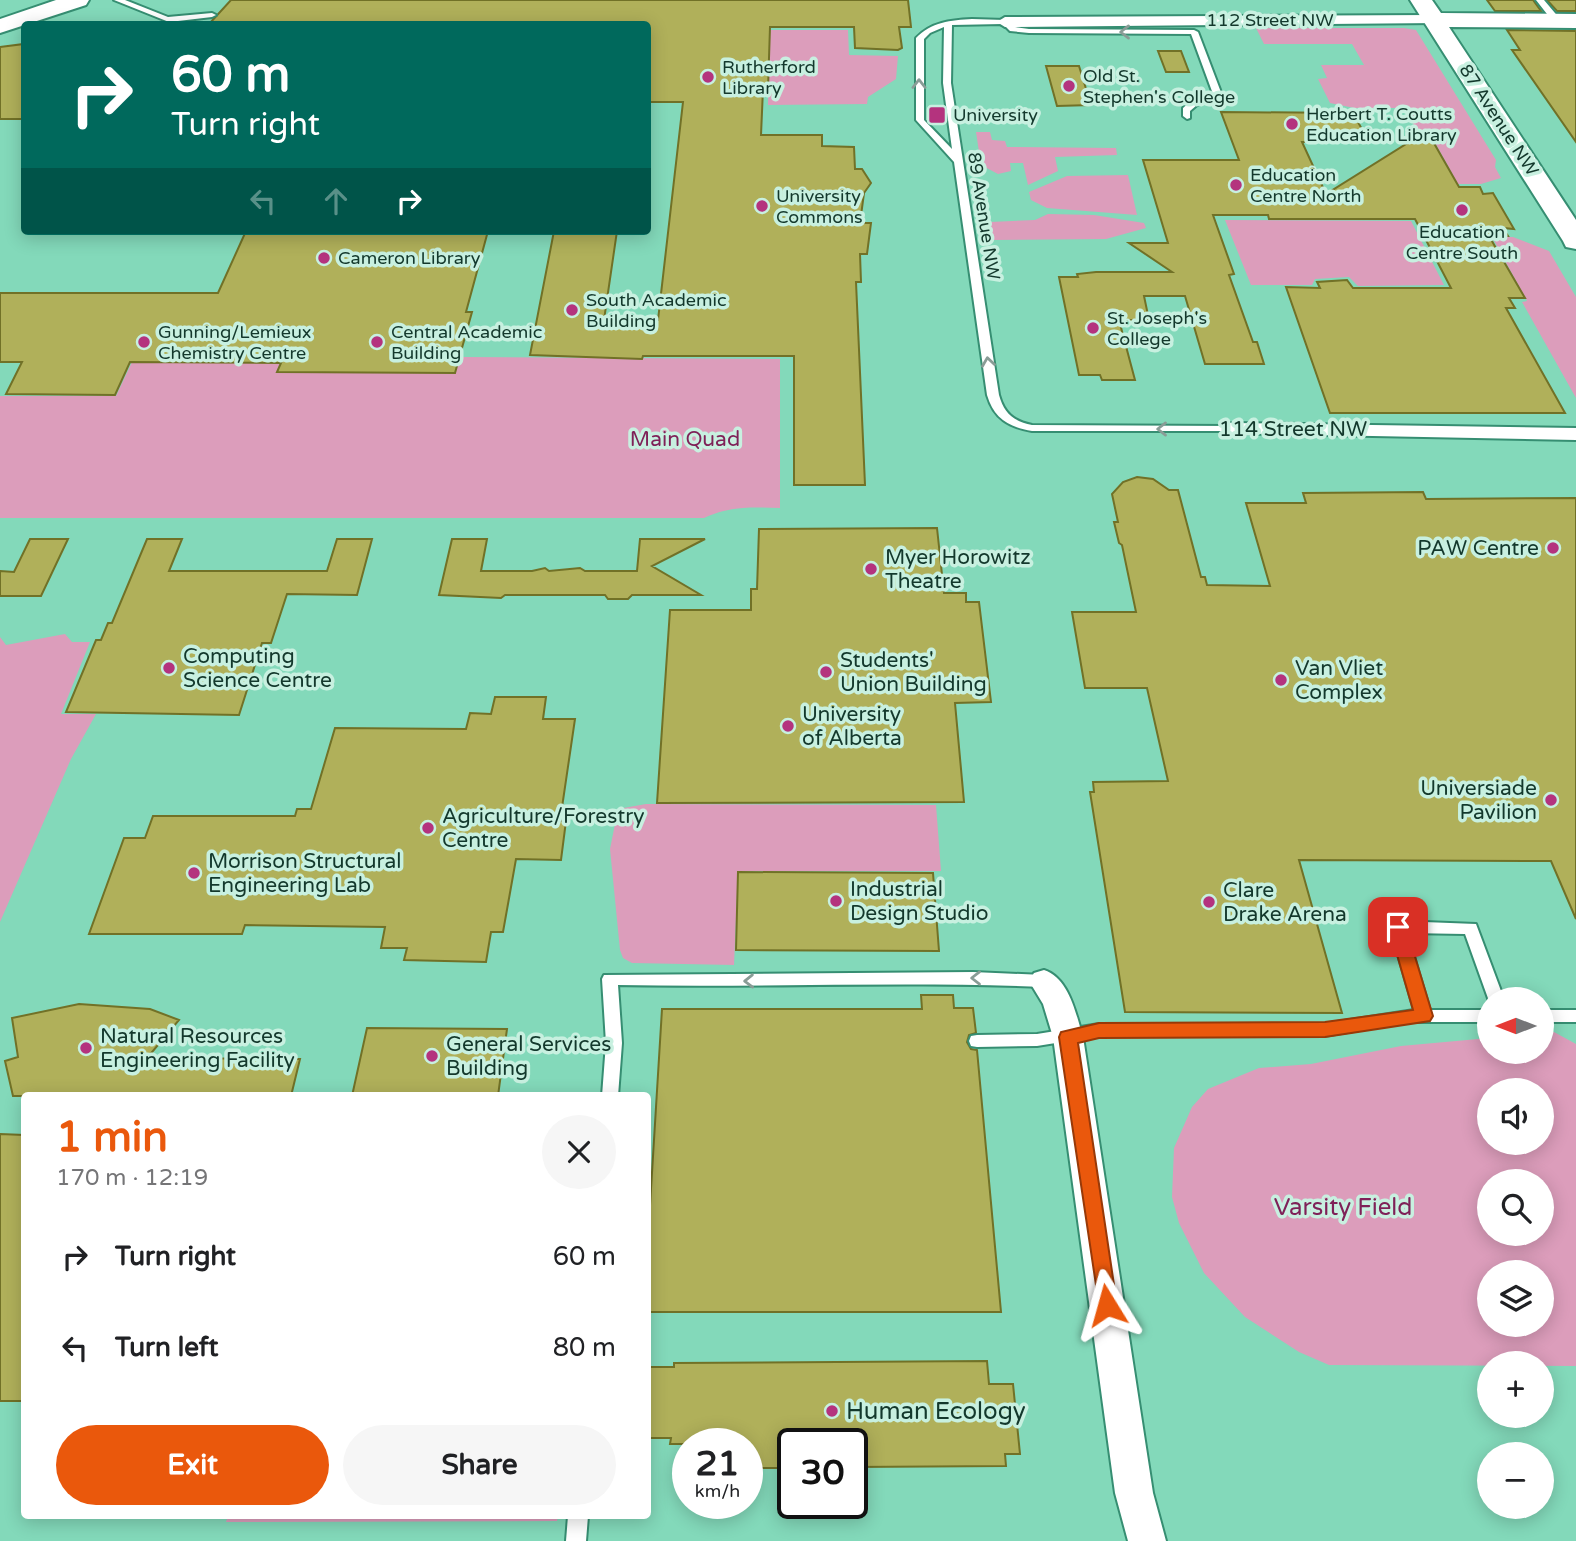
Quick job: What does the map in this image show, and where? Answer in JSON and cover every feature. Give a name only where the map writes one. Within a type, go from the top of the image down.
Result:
[{"type":"main road","points":[[0,26],[78,0]]},
{"type":"main road","name":"87 Avenue NW","points":[[1421,0],[1574,234]]},
{"type":"main road","name":"112 Street NW","points":[[1434,20],[1566,21]]},
{"type":"street","points":[[1176,0],[1190,26]]},
{"type":"street","name":"112 Street NW","points":[[1005,22],[1190,26],[1434,20]]},
{"type":"street","name":"114 Street NW","points":[[1230,429],[1576,434]]},
{"type":"street","points":[[1044,981],[1057,1002],[1068,1037],[1134,1493],[1147,1541]]},
{"type":"lane","points":[[118,0],[173,21]]},
{"type":"lane","points":[[1540,0],[1566,21]]},
{"type":"lane","points":[[168,19],[212,15]]},
{"type":"lane","name":"112 Street NW","points":[[948,24],[1005,22]]},
{"type":"lane","points":[[948,24],[929,28],[920,38],[918,113],[925,126],[958,161]]},
{"type":"lane","name":"89 Avenue NW","points":[[948,24],[947,83],[993,395],[999,414],[1011,422]]},
{"type":"lane","points":[[1187,116],[1186,110],[1190,106],[1218,95],[1190,26]]},
{"type":"lane","name":"114 Street NW","points":[[1011,422],[1032,428],[1230,429]]},
{"type":"lane","points":[[1424,1016],[1398,927],[1471,928],[1492,987]]},
{"type":"lane","points":[[610,1092],[614,1043],[610,979],[712,981],[984,978],[1044,981]]},
{"type":"lane","points":[[976,1041],[1068,1037],[1099,1030],[1325,1030],[1424,1016],[1477,1016]]},
{"type":"lane","points":[[1554,1016],[1576,1016]]},
{"type":"lane","points":[[576,1541],[578,1519]]},
{"type":"green space","points":[[1256,28],[1416,30],[1496,160],[1495,167],[1501,178],[1481,184],[1458,184],[1429,132],[1418,132],[1404,108],[1354,108],[1330,103],[1318,79],[1327,78],[1321,65],[1364,65],[1352,44],[1264,44]]},
{"type":"green space","points":[[651,30],[848,30],[849,55],[898,56],[896,79],[868,97],[867,104],[768,105],[769,48],[651,47]]},
{"type":"green space","points":[[976,132],[990,132],[992,140],[1005,141],[1007,147],[1116,148],[1117,155],[1055,157],[1058,171],[1028,185],[1023,163],[1010,163],[1011,171],[998,174],[981,165]]},
{"type":"green space","points":[[1128,175],[1137,215],[1047,208],[1031,200],[1029,192],[1067,176]]},
{"type":"green space","points":[[1048,214],[1094,215],[1144,223],[1146,228],[1106,239],[993,240],[990,222],[1035,220]]},
{"type":"green space","points":[[1225,220],[1411,221],[1444,285],[1358,286],[1349,277],[1315,279],[1312,285],[1251,285]]},
{"type":"green space","points":[[1492,237],[1513,237],[1549,251],[1576,297],[1576,398],[1522,302],[1527,301]]},
{"type":"green space","name":"Main Quad","points":[[459,357],[780,359],[780,508],[732,509],[704,518],[0,518],[0,396],[116,396],[132,362],[280,363],[278,372],[454,373]]},
{"type":"green space","points":[[65,634],[72,642],[90,642],[61,714],[96,714],[71,759],[0,922],[0,637],[6,645]]},
{"type":"green space","points":[[646,804],[936,805],[941,871],[738,871],[734,965],[632,963],[623,958],[620,950],[610,849],[618,809]]},
{"type":"green space","name":"Varsity Field","points":[[1554,1032],[1576,1044],[1576,1366],[1554,1366],[1554,1351],[1477,1351],[1477,1366],[1329,1365],[1299,1352],[1245,1317],[1204,1273],[1179,1223],[1172,1197],[1174,1148],[1192,1107],[1208,1089],[1259,1068],[1311,1064],[1401,1046],[1477,1039],[1477,1064],[1554,1064]]},
{"type":"green space","points":[[227,1519],[557,1519],[557,1521],[226,1522]]},
{"type":"building","points":[[231,0],[908,0],[911,27],[899,27],[902,48],[898,50],[855,48],[854,27],[770,27],[768,89],[763,89],[761,135],[822,135],[822,146],[854,147],[855,169],[862,169],[871,183],[864,193],[860,223],[871,223],[867,254],[860,254],[861,282],[856,282],[865,485],[794,485],[794,356],[643,356],[642,359],[530,355],[553,235],[616,235],[604,320],[658,320],[683,102],[651,102],[651,21],[212,21]]},
{"type":"building","points":[[1487,0],[1533,0],[1541,11],[1495,11]]},
{"type":"building","points":[[1547,0],[1576,0],[1576,11],[1557,11]]},
{"type":"building","points":[[1507,30],[1576,31],[1576,142],[1512,50],[1520,50]]},
{"type":"building","points":[[21,44],[21,119],[0,119],[0,47]]},
{"type":"building","points":[[1158,51],[1181,51],[1189,72],[1166,72]]},
{"type":"building","points":[[1046,66],[1079,66],[1091,105],[1057,106]]},
{"type":"building","points":[[1221,112],[1353,113],[1369,142],[1302,142],[1326,194],[1427,131],[1459,187],[1480,187],[1483,194],[1493,193],[1514,229],[1503,228],[1508,236],[1489,236],[1525,298],[1509,298],[1515,308],[1506,308],[1565,413],[1330,413],[1286,287],[1320,288],[1317,282],[1347,280],[1353,288],[1451,288],[1415,219],[1269,219],[1268,215],[1213,215],[1234,274],[1229,275],[1253,342],[1257,342],[1264,364],[1205,364],[1185,296],[1144,296],[1149,320],[1119,320],[1135,380],[1102,380],[1100,375],[1079,375],[1059,277],[1078,277],[1077,274],[1096,272],[1172,272],[1129,243],[1168,243],[1143,160],[1239,160]]},
{"type":"building","points":[[244,235],[487,235],[466,312],[472,312],[455,373],[277,372],[281,363],[130,362],[115,395],[6,394],[22,362],[0,362],[0,293],[218,293]]},
{"type":"building","points":[[1137,477],[1153,479],[1169,490],[1178,490],[1201,577],[1205,577],[1207,585],[1270,586],[1246,503],[1306,503],[1303,493],[1423,492],[1426,499],[1576,498],[1576,919],[1551,861],[1299,860],[1342,1013],[1125,1012],[1090,792],[1094,792],[1093,782],[1168,781],[1147,688],[1085,688],[1072,612],[1136,612],[1122,545],[1119,543],[1114,522],[1118,522],[1112,494],[1123,482]]},
{"type":"building","name":"Students' Union Building","points":[[937,528],[944,593],[966,593],[966,602],[979,602],[991,702],[955,703],[964,802],[657,803],[670,610],[751,610],[751,589],[757,589],[759,529]]},
{"type":"building","points":[[30,539],[68,539],[41,596],[0,596],[0,571],[14,572]]},
{"type":"building","name":"Computing Science Centre","points":[[147,539],[182,539],[169,571],[327,571],[337,539],[372,539],[357,595],[287,594],[271,643],[262,643],[239,715],[66,712],[96,640],[101,640],[108,623],[112,623]]},
{"type":"building","points":[[452,539],[487,539],[481,571],[580,568],[585,571],[637,571],[640,539],[705,539],[652,566],[701,595],[632,595],[628,599],[608,599],[605,595],[505,595],[501,598],[439,595]]},
{"type":"building","name":"Agriculture/Forestry Centre","points":[[495,697],[546,697],[543,719],[575,719],[560,821],[566,821],[561,860],[516,859],[503,932],[491,932],[486,962],[404,960],[407,948],[381,948],[385,927],[245,925],[242,934],[89,934],[124,838],[145,838],[153,816],[295,816],[297,809],[311,809],[335,728],[466,729],[470,713],[491,714]]},
{"type":"building","name":"Industrial Design Studio","points":[[738,872],[933,873],[939,951],[736,950]]},
{"type":"building","points":[[921,995],[953,995],[954,1008],[973,1008],[976,1033],[969,1035],[967,1042],[971,1049],[977,1050],[1001,1312],[651,1312],[651,1189],[662,1009],[922,1009]]},
{"type":"building","name":"Natural Resources Engineering Facility","points":[[79,1004],[150,1009],[179,1020],[147,1058],[300,1059],[292,1092],[21,1092],[21,1096],[13,1096],[5,1061],[18,1057],[12,1018]]},
{"type":"building","name":"General Services Building","points":[[367,1028],[507,1029],[499,1092],[353,1092]]},
{"type":"building","points":[[0,1134],[21,1135],[21,1401],[0,1401]]},
{"type":"building","name":"Human Ecology","points":[[987,1361],[989,1384],[1013,1384],[1020,1454],[1005,1454],[1006,1466],[868,1467],[868,1428],[777,1428],[777,1468],[763,1468],[763,1428],[672,1428],[672,1444],[671,1438],[651,1438],[651,1367],[674,1367],[674,1363]]},
{"type":"place","name":"Rutherford Library","points":[[708,77]]},
{"type":"place","name":"Old St. Stephen's College","points":[[1069,86]]},
{"type":"place","name":"University","points":[[937,115]]},
{"type":"place","name":"Herbert T. Coutts Education Library","points":[[1292,124]]},
{"type":"place","name":"Education Centre North","points":[[1236,185]]},
{"type":"place","name":"University Commons","points":[[762,206]]},
{"type":"place","name":"Education Centre South","points":[[1462,210]]},
{"type":"place","name":"Cameron Library","points":[[324,258]]},
{"type":"place","name":"South Academic Building","points":[[572,310]]},
{"type":"place","name":"St. Joseph's College","points":[[1093,328]]},
{"type":"place","name":"Gunning/Lemieux Chemistry Centre","points":[[144,342]]},
{"type":"place","name":"Central Academic Building","points":[[377,342]]},
{"type":"place","name":"PAW Centre","points":[[1553,548]]},
{"type":"place","name":"Myer Horowitz Theatre","points":[[871,569]]},
{"type":"place","name":"Computing Science Centre","points":[[169,668]]},
{"type":"place","name":"Students' Union Building","points":[[826,672]]},
{"type":"place","name":"Van Vliet Complex","points":[[1281,680]]},
{"type":"place","name":"University of Alberta","points":[[788,726]]},
{"type":"place","name":"Universiade Pavilion","points":[[1551,800]]},
{"type":"place","name":"Agriculture/Forestry Centre","points":[[428,828]]},
{"type":"place","name":"Morrison Structural Engineering Lab","points":[[194,873]]},
{"type":"place","name":"Industrial Design Studio","points":[[836,901]]},
{"type":"place","name":"Clare Drake Arena","points":[[1209,902]]},
{"type":"place","name":"Natural Resources Engineering Facility","points":[[86,1048]]},
{"type":"place","name":"General Services Building","points":[[432,1056]]},
{"type":"place","name":"Human Ecology","points":[[832,1411]]},
{"type":"route","points":[[1107,1305],[1068,1037],[1099,1030],[1325,1030],[1407,1016],[1424,1016],[1398,927]]}]
